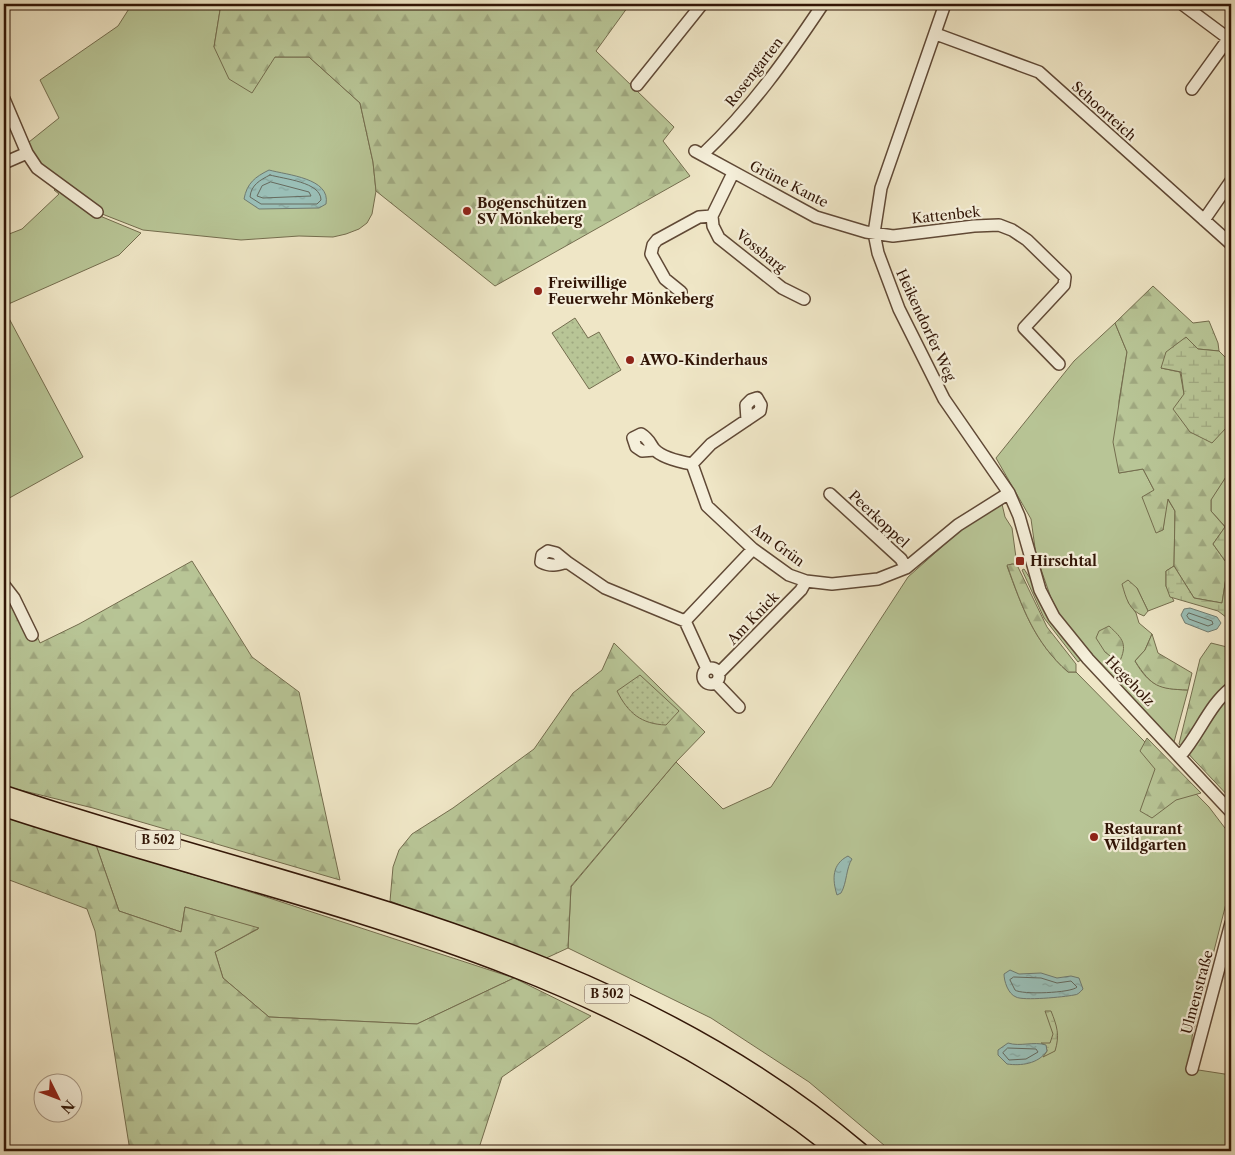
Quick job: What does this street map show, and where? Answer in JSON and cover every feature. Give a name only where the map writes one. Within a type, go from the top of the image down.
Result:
[{"type":"highway","name":"B 502","points":[[4,794],[318,895],[514,968],[612,1011],[695,1054],[744,1084],[838,1151]]},
{"type":"highway","name":"B 502","points":[[4,808],[318,895],[428,922],[523,957],[627,1003],[711,1048],[791,1099],[860,1151]]},
{"type":"street","points":[[637,85],[702,4]]},
{"type":"street","name":"Rosengarten","points":[[699,153],[752,103],[780,68],[823,4]]},
{"type":"street","points":[[1182,4],[1230,37],[1192,90]]},
{"type":"street","name":"Heikendorfer Weg","points":[[941,5],[936,34],[881,188],[874,233],[878,254],[899,309],[944,399],[1009,492],[1020,516],[1030,558]]},
{"type":"street","name":"Schoorteich","points":[[936,34],[1039,72],[1231,244]]},
{"type":"street","points":[[4,99],[27,153],[37,168],[97,212]]},
{"type":"street","points":[[4,163],[27,153]]},
{"type":"street","name":"Grüne Kante","points":[[699,153],[816,217],[874,233]]},
{"type":"street","points":[[681,292],[665,279],[651,254],[653,246],[658,240],[698,217],[712,216],[733,172]]},
{"type":"street","points":[[1204,220],[1231,181]]},
{"type":"street","name":"Vossbarg","points":[[712,216],[713,226],[719,238],[782,288],[804,299]]},
{"type":"street","name":"Kattenbek","points":[[874,233],[894,236],[974,226],[999,225],[1012,230],[1028,240],[1065,277],[1064,285],[1024,328],[1059,364]]},
{"type":"street","points":[[655,450],[679,462],[692,464],[711,444],[747,420]]},
{"type":"street","name":"Am Grün","points":[[692,464],[707,506],[754,549],[789,575],[806,581],[832,584],[878,579],[906,568],[958,525],[1009,492]]},
{"type":"street","name":"Peerkoppel","points":[[830,494],[901,559],[906,568]]},
{"type":"street","points":[[685,621],[754,549]]},
{"type":"street","name":"Hegeholz","points":[[1030,558],[1040,590],[1063,630],[1231,812]]},
{"type":"street","points":[[567,562],[605,588],[685,621],[707,669],[703,675],[706,682],[718,678],[739,707]]},
{"type":"street","name":"Am Knick","points":[[718,678],[801,590],[806,581]]},
{"type":"street","points":[[4,585],[14,598],[32,635]]},
{"type":"street","points":[[1180,756],[1222,696],[1231,688]]},
{"type":"street","name":"Ulmenstraße","points":[[1192,1069],[1231,923]]},
{"type":"green space","points":[[132,4],[221,4],[214,47],[275,57],[309,57],[360,103],[373,162],[376,191],[372,214],[367,223],[359,229],[333,237],[299,236],[241,240],[143,230],[97,212],[37,168],[24,146],[59,118],[40,80],[118,26]]},
{"type":"green space","points":[[221,4],[630,4],[596,51],[674,127],[663,141],[690,176],[495,286],[376,191],[373,162],[360,103],[309,57],[275,57],[252,93],[229,79],[214,47]]},
{"type":"green space","points":[[59,185],[100,216],[141,233],[119,255],[4,306],[4,236],[22,229],[59,194],[54,190]]},
{"type":"green space","points":[[1153,286],[1193,323],[1209,321],[1218,343],[1219,351],[1198,349],[1161,368],[1180,372],[1184,394],[1226,428],[1231,426],[1231,469],[1211,500],[1211,511],[1225,527],[1213,544],[1228,565],[1222,603],[1194,598],[1174,566],[1175,511],[1168,499],[1163,530],[1156,533],[1142,497],[1154,490],[1143,469],[1119,473],[1113,442],[1127,352],[1115,323]]},
{"type":"green space","points":[[4,309],[83,457],[4,501]]},
{"type":"green space","points":[[575,318],[588,338],[599,332],[621,370],[589,389],[552,333]]},
{"type":"green space","points":[[1115,323],[1127,352],[1119,401],[1119,473],[1143,469],[1154,490],[1163,530],[1167,498],[1175,511],[1174,566],[1166,571],[1166,586],[1174,601],[1148,611],[1137,588],[1128,602],[1136,613],[1139,623],[1152,634],[1145,650],[1135,661],[1140,669],[1151,681],[1163,687],[1188,690],[1174,742],[1066,626],[1051,598],[1036,555],[1031,519],[996,458],[1074,361]]},
{"type":"green space","points":[[1186,337],[1198,349],[1219,351],[1231,363],[1231,426],[1226,428],[1212,443],[1190,432],[1173,409],[1184,394],[1181,372],[1161,368],[1166,352]]},
{"type":"green space","points":[[1231,469],[1231,533],[1211,511],[1211,499]]},
{"type":"green space","points":[[1002,504],[1005,517],[1012,528],[1017,565],[1007,566],[1030,623],[1046,649],[1068,672],[1076,672],[1209,807],[1231,836],[1231,884],[1192,1037],[1192,1069],[1231,1075],[1231,1151],[891,1151],[809,1082],[711,1018],[568,948],[571,887],[676,762],[723,809],[771,787],[908,577],[962,529]]},
{"type":"green space","points":[[1225,527],[1231,533],[1231,621],[1218,611],[1170,597],[1166,586],[1166,571],[1174,566],[1194,598],[1222,603],[1228,565],[1213,544]]},
{"type":"green space","points":[[192,561],[252,657],[299,692],[340,880],[93,808],[4,786],[4,578],[23,603],[40,643],[79,624]]},
{"type":"green space","points":[[1007,565],[1017,565],[1047,627],[1076,664],[1076,672],[1068,672],[1056,661],[1030,623]]},
{"type":"green space","points":[[1024,569],[1082,659],[1078,662],[1044,618],[1022,570]]},
{"type":"green space","points":[[1128,580],[1137,588],[1148,611],[1144,616],[1135,611],[1127,599],[1122,584]]},
{"type":"green space","points":[[1109,626],[1123,642],[1123,651],[1119,663],[1105,652],[1096,638],[1099,631]]},
{"type":"green space","points":[[1152,634],[1158,653],[1192,673],[1188,690],[1169,689],[1157,685],[1146,676],[1135,661],[1145,650]]},
{"type":"green space","points":[[614,643],[705,732],[676,762],[571,886],[568,948],[542,960],[390,901],[393,867],[399,850],[412,834],[453,808],[534,749],[573,693],[602,670]]},
{"type":"green space","points":[[1211,643],[1231,648],[1231,799],[1179,744],[1200,659]]},
{"type":"green space","points":[[640,675],[679,711],[666,725],[642,720],[621,699],[617,691]]},
{"type":"green space","points":[[1147,738],[1201,793],[1176,800],[1152,818],[1140,811],[1155,769],[1140,751]]},
{"type":"green space","points":[[4,816],[96,845],[119,911],[181,932],[185,907],[259,928],[215,952],[223,978],[269,1017],[417,1024],[514,978],[591,1016],[502,1077],[478,1151],[130,1151],[95,931],[87,909],[4,878]]},
{"type":"green space","points":[[96,845],[260,895],[514,978],[417,1024],[269,1017],[223,978],[215,952],[258,929],[185,907],[181,932],[119,911]]},
{"type":"green space","points":[[1045,1011],[1051,1011],[1058,1035],[1055,1051],[1043,1057],[1047,1051],[1046,1046],[1041,1043],[1050,1043],[1053,1034]]},
{"type":"water","points":[[269,170],[296,176],[315,183],[322,188],[326,195],[326,204],[319,208],[259,209],[244,199],[245,193],[252,181]]},
{"type":"water","points":[[1190,608],[1217,617],[1221,623],[1217,629],[1208,632],[1185,623],[1181,615],[1184,609]]},
{"type":"water","points":[[848,856],[852,859],[843,889],[837,895],[834,883],[836,868]]},
{"type":"water","points":[[1010,970],[1019,974],[1041,973],[1057,978],[1071,976],[1079,978],[1083,989],[1077,994],[1069,996],[1027,999],[1016,997],[1011,993],[1006,984],[1004,974]]},
{"type":"water","points":[[1008,1043],[1046,1045],[1047,1051],[1039,1059],[1029,1063],[1007,1064],[998,1055],[998,1050]]},
{"type":"place","name":"Bogenschützen SV Mönkeberg","points":[[467,211]]},
{"type":"place","name":"Freiwillige Feuerwehr Mönkeberg","points":[[538,291]]},
{"type":"place","name":"AWO-Kinderhaus","points":[[630,360]]},
{"type":"place","name":"Hirschtal","points":[[1020,561]]},
{"type":"place","name":"Restaurant Wildgarten","points":[[1094,837]]}]
